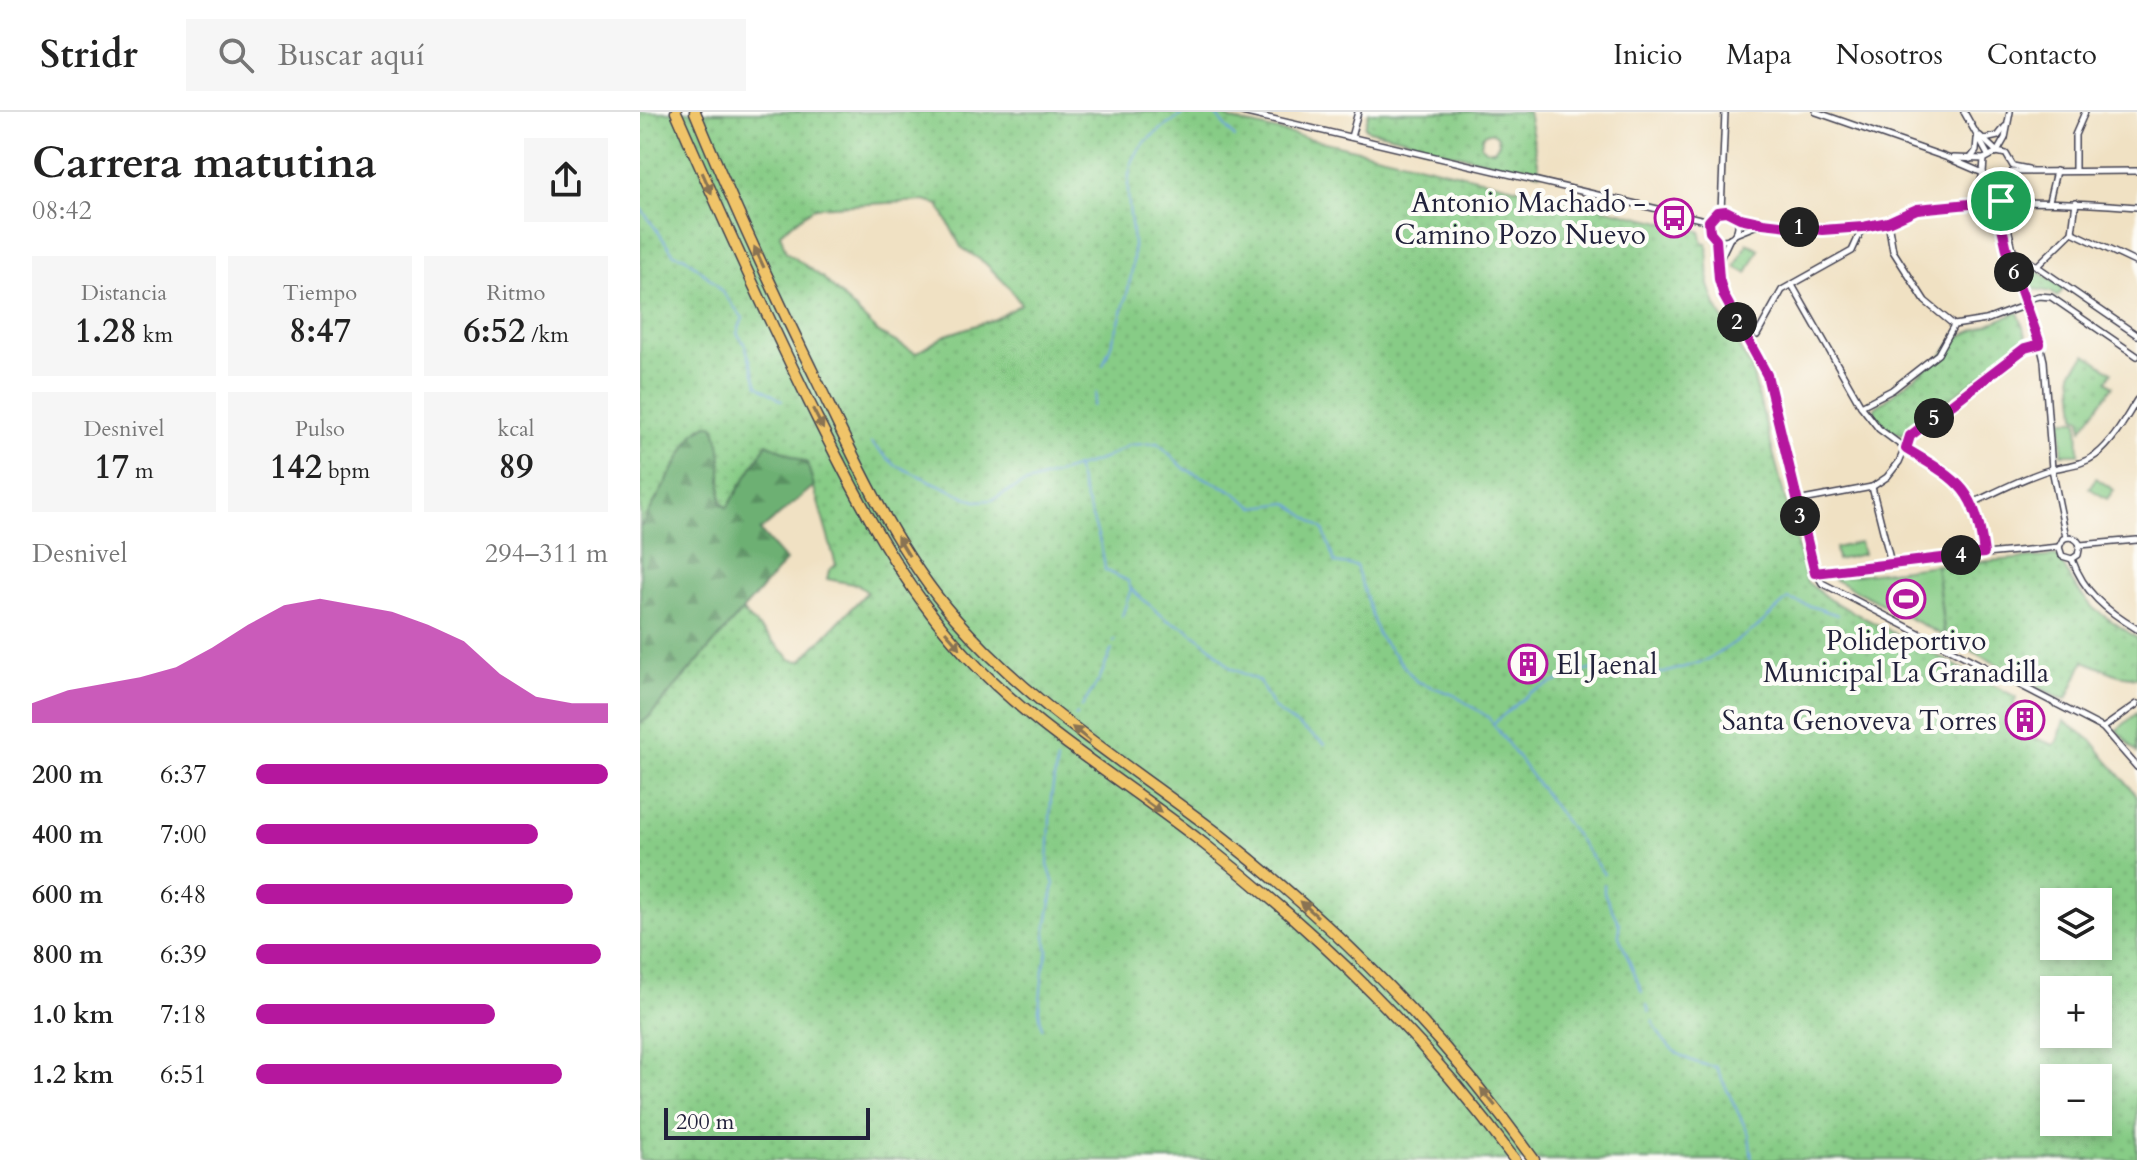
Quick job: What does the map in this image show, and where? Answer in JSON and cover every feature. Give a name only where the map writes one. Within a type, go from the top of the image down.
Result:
[{"type":"highway","points":[[676,112],[771,326],[829,442],[889,554],[941,626],[1002,690],[1076,750],[1207,845],[1292,916],[1366,984],[1431,1053],[1515,1160]]},
{"type":"highway","points":[[695,112],[740,217],[842,434],[903,547],[953,616],[1013,678],[1085,737],[1219,835],[1305,905],[1376,971],[1444,1043],[1534,1160]]},
{"type":"street","points":[[1242,112],[1709,221]]},
{"type":"street","points":[[1351,137],[1358,112]]},
{"type":"street","points":[[1721,211],[1725,112]]},
{"type":"street","points":[[1816,112],[1948,158],[1983,173],[1994,182],[2004,181]]},
{"type":"street","points":[[1964,112],[1986,157],[1978,192],[1981,202],[1991,209],[2001,225],[2044,361],[2052,469],[2066,537],[2059,547]]},
{"type":"street","points":[[1948,158],[1969,160],[1997,152],[2005,138],[2010,112]]},
{"type":"street","points":[[2075,171],[2075,135],[2085,112]]},
{"type":"street","points":[[1983,139],[1998,136],[2006,126]]},
{"type":"street","points":[[1969,160],[1978,143],[1975,131]]},
{"type":"street","points":[[1975,131],[1997,152],[2006,154],[2013,169]]},
{"type":"street","points":[[2013,169],[2137,171]]},
{"type":"street","points":[[2001,225],[2004,217],[2004,181],[2013,169]]},
{"type":"street","points":[[2049,201],[2056,171]]},
{"type":"street","points":[[2137,207],[2049,201],[1981,202],[1917,209],[1888,222],[1822,230],[1763,223],[1721,211],[1709,221],[1710,232],[1716,239],[1724,296],[1767,375],[1815,573],[1822,583],[2103,728],[2137,767]]},
{"type":"street","points":[[2037,266],[2072,232],[2076,202]]},
{"type":"street","points":[[1718,261],[1738,225],[1734,216]]},
{"type":"street","points":[[1888,222],[1893,251],[1925,301],[1954,325],[1986,320],[2039,296],[2051,297],[2137,356]]},
{"type":"street","points":[[1716,239],[1733,236],[1763,223]]},
{"type":"street","points":[[2001,225],[2008,228],[2013,250],[2137,335]]},
{"type":"street","points":[[1757,335],[1777,296],[1852,251],[1863,227]]},
{"type":"street","points":[[2072,232],[2137,263]]},
{"type":"street","points":[[1792,285],[1861,406],[1879,429],[1945,472],[1973,503],[1981,527],[1984,553]]},
{"type":"street","points":[[1861,406],[1892,390],[1938,354],[1954,325]]},
{"type":"street","points":[[1797,501],[1872,487],[1887,477],[1906,449],[1910,436],[2025,348],[2040,344]]},
{"type":"street","points":[[1973,503],[2010,485],[2052,469],[2073,467],[2096,455],[2109,443],[2137,400]]},
{"type":"street","points":[[1872,487],[1891,563]]},
{"type":"street","points":[[2066,537],[2076,539],[2080,545],[2080,552],[2072,559]]},
{"type":"street","points":[[2080,545],[2137,540]]},
{"type":"street","points":[[1815,573],[2059,547]]},
{"type":"street","points":[[2059,547],[2062,556],[2072,559],[2091,595],[2111,613],[2137,629]]},
{"type":"street","points":[[2103,728],[2137,704]]},
{"type":"green space","points":[[640,112],[1224,112],[1232,120],[1700,231],[1703,243],[1707,243],[1709,285],[1716,306],[1751,368],[1807,582],[1830,600],[2016,697],[2009,722],[2012,730],[2054,745],[2064,721],[2092,741],[2137,796],[2137,1160],[640,1160],[640,723],[647,719],[742,611],[792,660],[801,661],[867,592],[858,585],[827,579],[829,570],[836,565],[807,463],[767,443],[727,509],[721,502],[721,465],[715,428],[702,427],[694,433],[640,528]],"holes":[[[924,201],[939,205],[961,247],[985,263],[1021,304],[995,319],[946,335],[916,353],[879,333],[823,278],[786,252],[780,233],[815,207]]]},
{"type":"green space","points":[[1369,112],[1528,112],[1540,173],[1427,148],[1408,139],[1365,127]],"holes":[[[1493,133],[1499,143],[1494,150],[1485,150],[1481,146],[1482,137]]]},
{"type":"green space","points":[[1747,243],[1759,249],[1747,273],[1735,267]]},
{"type":"green space","points":[[2017,258],[2064,288],[2057,297],[2051,292],[2028,288]]},
{"type":"green space","points":[[2018,312],[2028,341],[1902,434],[1888,430],[1874,414],[1875,408],[1939,358],[1958,337]]},
{"type":"green space","points":[[2086,354],[2112,372],[2107,381],[2113,386],[2082,429],[2081,418],[2076,416],[2072,372]]},
{"type":"green space","points":[[2062,420],[2078,420],[2079,454],[2062,454]]},
{"type":"green space","points":[[713,425],[717,434],[721,502],[727,508],[767,443],[807,463],[814,486],[760,531],[786,561],[647,719],[640,723],[640,528],[694,433]]},
{"type":"green space","points":[[2096,478],[2114,490],[2107,499],[2089,488]]},
{"type":"green space","points":[[1860,542],[1863,554],[1837,560],[1835,548]]},
{"type":"green space","points":[[2057,556],[2077,589],[2094,609],[2137,638],[2137,678],[2118,675],[2084,661],[2067,699],[2057,697],[1945,636],[1936,565]]},
{"type":"green space","name":"Polideportivo Municipal La Granadilla","points":[[1936,565],[1944,636],[1833,579],[1834,578]]},
{"type":"green space","points":[[2137,713],[2137,753],[2117,730]]},
{"type":"waterway","points":[[1103,365],[1122,313],[1132,271],[1128,190],[1132,163],[1148,140],[1185,112]]},
{"type":"waterway","points":[[1213,112],[1235,138]]},
{"type":"waterway","points":[[640,207],[674,254],[685,257],[715,283],[743,318],[737,333],[745,345],[758,385],[782,401]]},
{"type":"waterway","points":[[1093,406],[1096,393]]},
{"type":"waterway","points":[[871,443],[895,465],[975,501],[992,500],[1021,485],[1106,458],[1129,445],[1158,443],[1185,469],[1231,490],[1254,507],[1288,503],[1323,529],[1335,563],[1356,566],[1378,635],[1416,681],[1454,695],[1488,717],[1604,874]]},
{"type":"waterway","points":[[1076,466],[1100,543],[1105,570],[1128,581],[1131,589],[1122,616]]},
{"type":"waterway","points":[[1131,589],[1167,620],[1186,628],[1211,647],[1231,668],[1259,681],[1273,707],[1325,744]]},
{"type":"waterway","points":[[1494,723],[1531,692],[1574,674],[1609,665],[1644,673],[1664,673],[1708,660],[1755,629],[1788,599],[1838,615]]},
{"type":"waterway","points":[[1081,708],[1099,680],[1112,649]]},
{"type":"waterway","points":[[1042,1028],[1039,1010],[1048,951],[1045,936],[1054,884],[1048,865],[1051,798],[1057,761]]},
{"type":"waterway","points":[[1604,884],[1604,893],[1619,924],[1619,936],[1642,992]]},
{"type":"waterway","points":[[1647,1005],[1649,1012]]},
{"type":"waterway","points":[[1653,1021],[1664,1040],[1677,1053],[1716,1067],[1749,1135],[1752,1160]]},
{"type":"place","name":"Antonio Machado - Camino Pozo Nuevo","points":[[1674,218]]},
{"type":"place","name":"Polideportivo Municipal La Granadilla","points":[[1906,599]]},
{"type":"place","name":"El Jaenal","points":[[1528,664]]},
{"type":"place","name":"Santa Genoveva Torres","points":[[2025,720]]},
{"type":"route","points":[[2001,201],[2004,201],[2001,223],[2008,254],[2040,344],[2025,348],[1910,436],[1906,449],[1945,472],[1973,503],[1981,527],[1984,553],[1815,573],[1767,375],[1724,296],[1719,279],[1716,239],[1710,232],[1709,221],[1717,212],[1726,211],[1763,223],[1822,230],[1888,222],[1917,209],[2001,201]]}]
